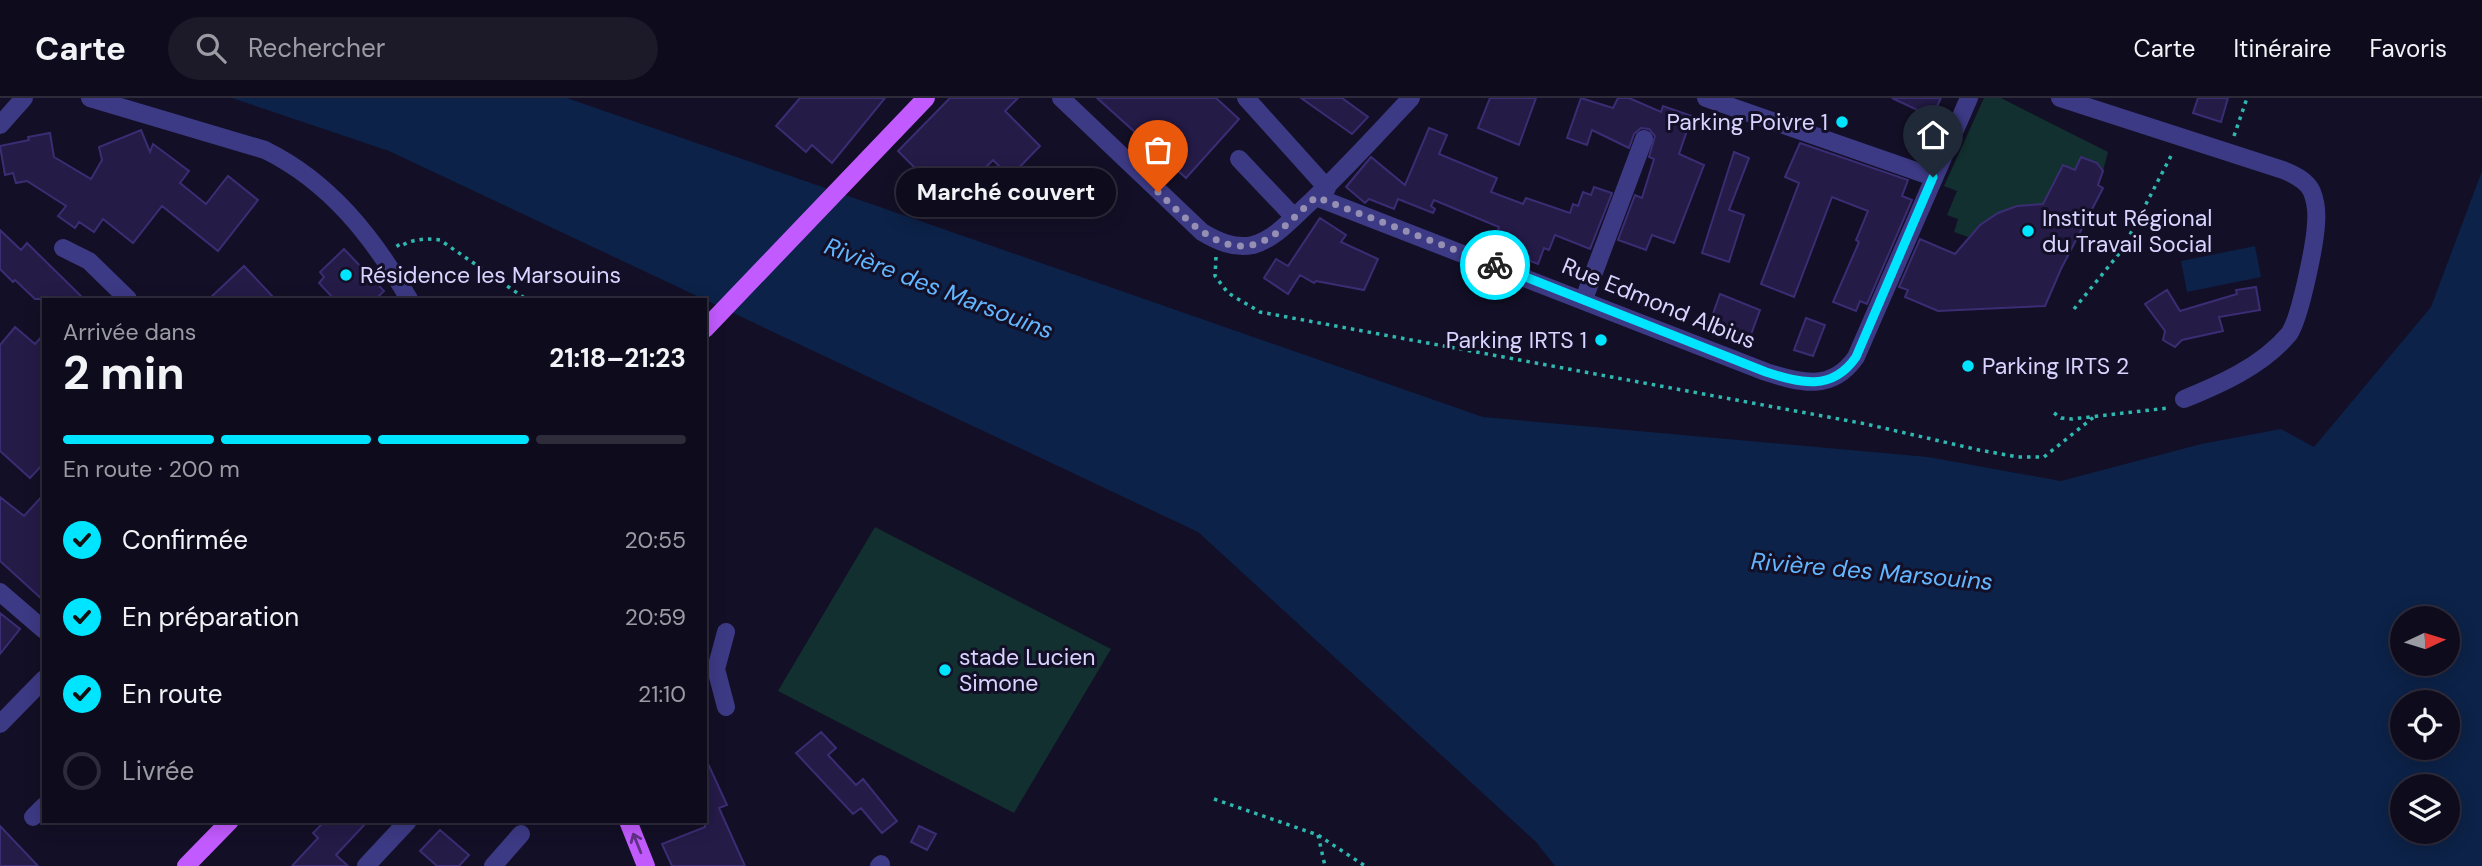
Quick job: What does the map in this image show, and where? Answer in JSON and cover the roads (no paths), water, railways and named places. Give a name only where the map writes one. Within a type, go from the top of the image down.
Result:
[{"type":"main road","points":[[707,327],[926,98]]},
{"type":"main road","points":[[186,866],[228,823]]},
{"type":"main road","points":[[629,823],[646,866]]},
{"type":"street","points":[[0,125],[24,98]]},
{"type":"street","points":[[90,98],[265,150],[288,161],[327,191],[362,228],[408,298]]},
{"type":"street","points":[[1061,98],[1202,232],[1234,246],[1250,246],[1264,241],[1294,217],[1411,98]]},
{"type":"street","points":[[1246,98],[1321,192]]},
{"type":"street","points":[[1706,98],[1933,177],[1969,98]]},
{"type":"street","points":[[2060,98],[2298,176],[2311,189],[2316,207],[2316,227],[2299,309],[2290,332],[2263,357],[2234,377],[2184,399]]},
{"type":"street","points":[[1584,299],[1644,139]]},
{"type":"street","points":[[1239,159],[1294,217]]},
{"type":"street","name":"Rue Edmond Albius","points":[[1321,192],[1794,382],[1812,383],[1827,380],[1850,366],[1856,357],[1933,177]]},
{"type":"street","points":[[62,247],[89,261],[127,298]]},
{"type":"street","points":[[0,592],[42,628]]},
{"type":"street","points":[[726,632],[716,669],[726,707]]},
{"type":"street","points":[[0,724],[42,681]]},
{"type":"street","points":[[366,866],[406,823]]},
{"type":"street","points":[[492,866],[521,834]]},
{"type":"water","name":"Rivière des Marsouins","points":[[232,98],[567,98],[1483,417],[1928,457],[2061,481],[2201,444],[2281,429],[2314,447],[2431,307],[2482,171],[2482,866],[1555,866],[1536,842],[1198,532],[707,301],[707,298],[701,298],[389,151]]},
{"type":"water","points":[[2255,246],[2261,277],[2187,292],[2181,261]]},
{"type":"place","name":"Parking Poivre 1","points":[[1842,122]]},
{"type":"place","name":"Marché couvert","points":[[1158,192]]},
{"type":"place","name":"Institut Régional du Travail Social","points":[[2028,231]]},
{"type":"place","name":"Résidence les Marsouins","points":[[346,275]]},
{"type":"place","name":"Parking IRTS 1","points":[[1601,340]]},
{"type":"place","name":"Parking IRTS 2","points":[[1968,366]]},
{"type":"place","name":"stade Lucien Simone","points":[[945,670]]}]
